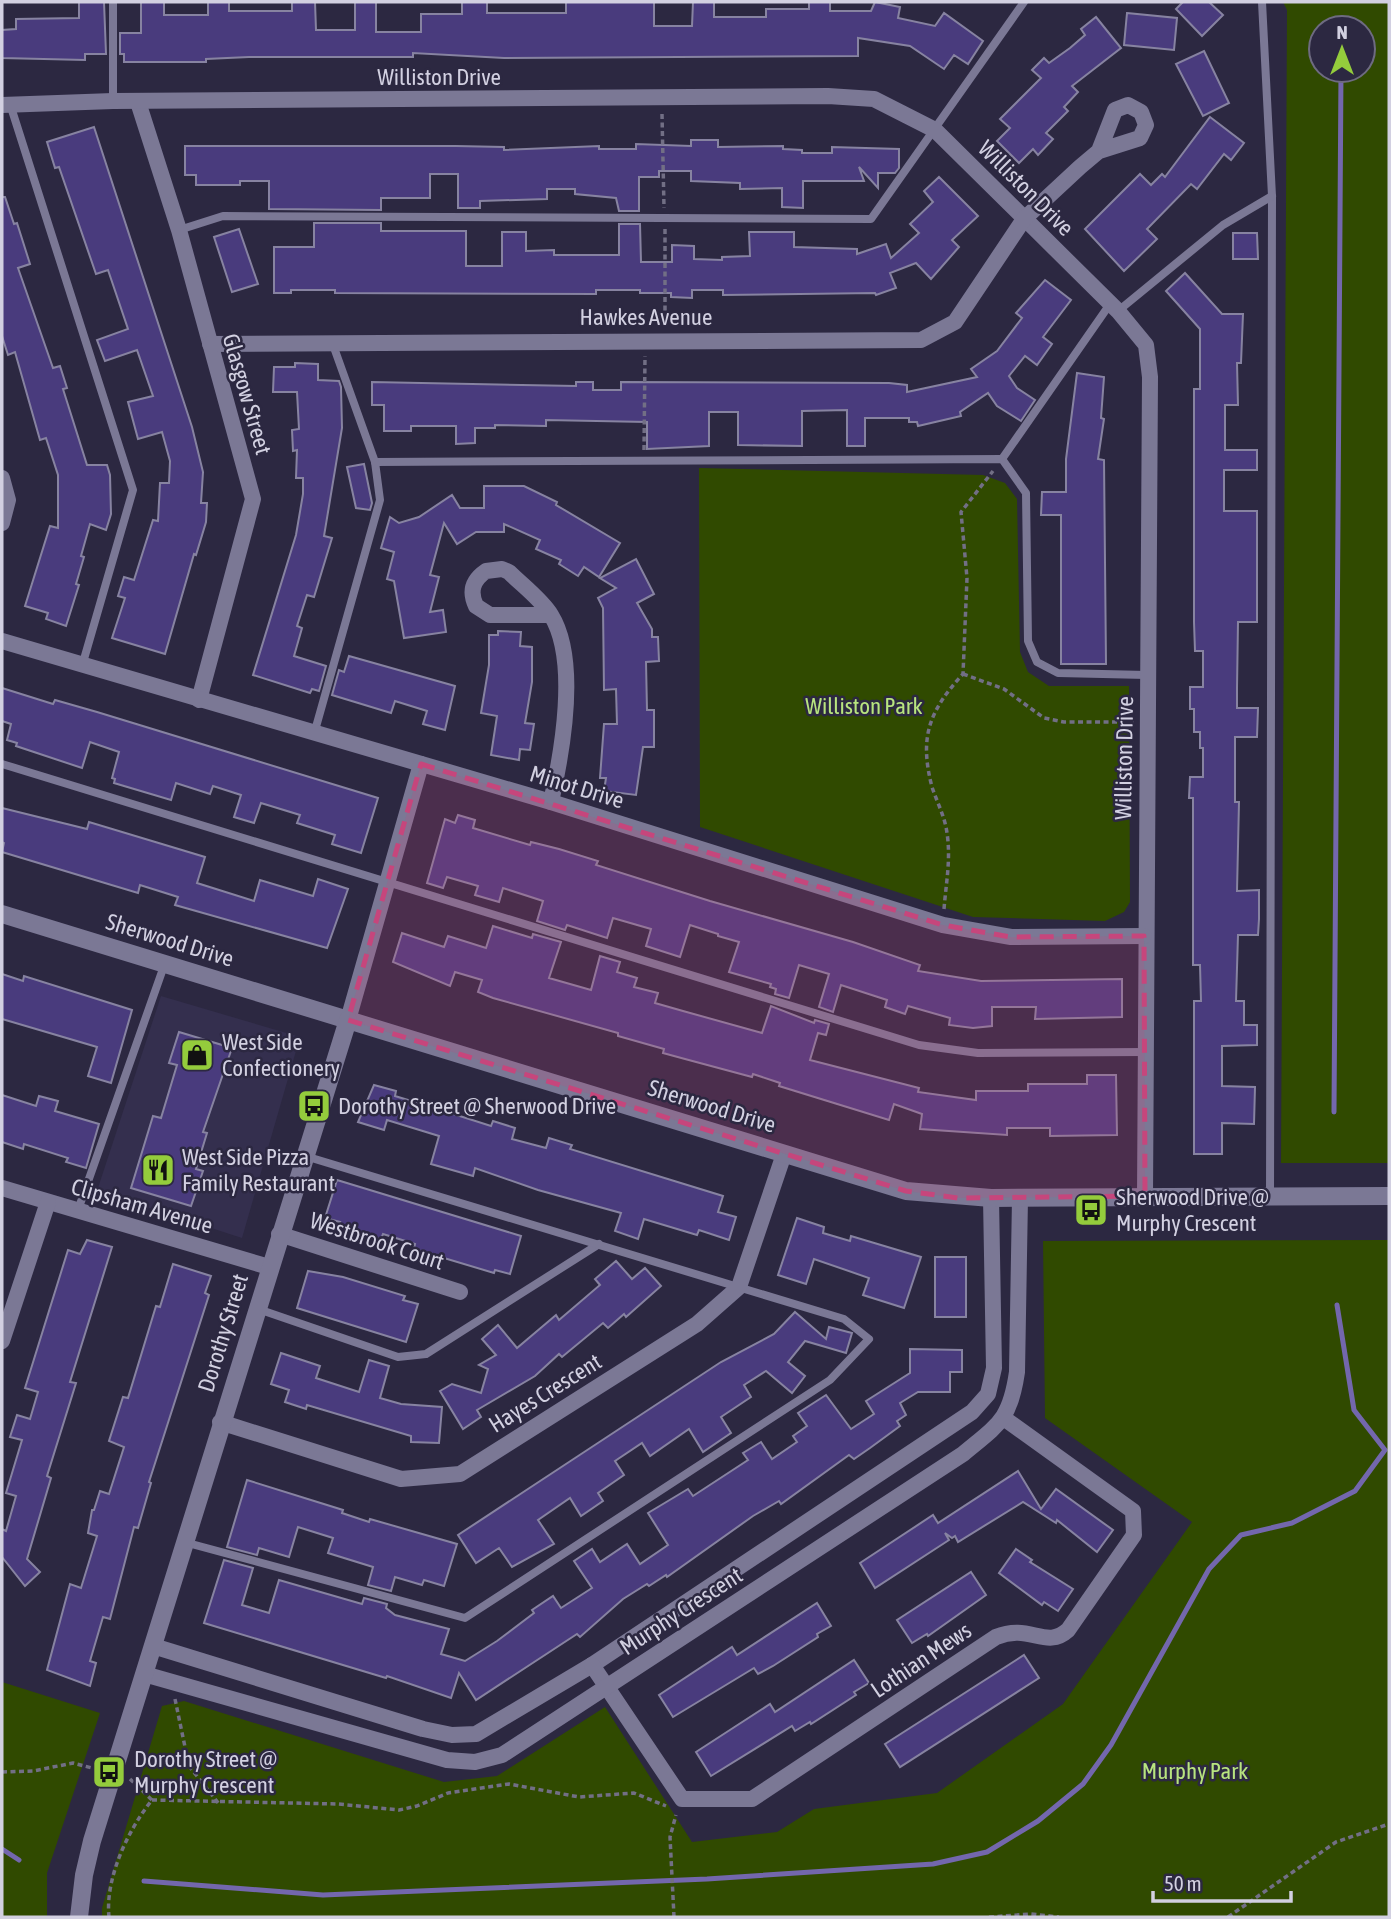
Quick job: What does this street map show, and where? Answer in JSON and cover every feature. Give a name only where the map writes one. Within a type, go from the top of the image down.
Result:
[{"type":"street","name":"Williston Drive","points":[[6,105],[113,101],[828,96],[874,99],[935,130],[1114,307],[1146,345],[1150,377],[1144,936],[1145,1196]]},
{"type":"street","name":"Glasgow Street","points":[[138,102],[179,230],[253,499],[199,700]]},
{"type":"street","name":"Hawkes Avenue","points":[[210,344],[645,339],[921,340],[955,322],[1024,219],[1099,150]]},
{"type":"street","points":[[2,478],[5,500],[2,523]]},
{"type":"street","points":[[551,615],[490,615],[482,612],[473,598],[474,582],[486,571],[502,569],[509,572],[551,615],[565,655],[564,744],[551,802]]},
{"type":"street","name":"Minot Drive","points":[[2,641],[551,802],[943,925],[1011,937],[1144,936]]},
{"type":"street","name":"Dorothy Street","points":[[79,1917],[84,1875],[220,1422],[348,1020],[421,764]]},
{"type":"street","name":"Sherwood Drive","points":[[2,914],[906,1191],[992,1198],[1389,1196]]},
{"type":"street","name":"Hayes Crescent","points":[[220,1422],[401,1479],[460,1474],[697,1324],[739,1287],[784,1154]]},
{"type":"street","name":"Clipsham Avenue","points":[[2,1188],[269,1267]]},
{"type":"street","name":"Murphy Crescent","points":[[153,1646],[452,1735],[476,1734],[592,1665],[972,1412],[988,1394],[994,1368],[992,1198]]},
{"type":"street","points":[[1005,1419],[1014,1396],[1017,1373],[1020,1198]]},
{"type":"street","points":[[2,1341],[48,1202]]},
{"type":"street","name":"Westbrook Court","points":[[279,1234],[460,1292]]},
{"type":"street","name":"Murphy Crescent","points":[[144,1674],[447,1760],[475,1762],[502,1755],[964,1454],[1005,1419]]},
{"type":"street","name":"Lothian Mews","points":[[592,1665],[682,1799],[752,1799],[996,1637],[1020,1630],[1049,1640],[1059,1638],[1068,1630],[1134,1535],[1133,1511],[1005,1419]]},
{"type":"lane","points":[[113,2],[113,101]]},
{"type":"lane","points":[[179,230],[223,216],[871,219],[1024,2]]},
{"type":"lane","points":[[1262,2],[1272,196],[1270,1196]]},
{"type":"lane","points":[[6,105],[133,490],[82,666]]},
{"type":"lane","points":[[1002,459],[1114,307],[1223,225],[1272,196]]},
{"type":"lane","points":[[314,734],[380,500],[375,461],[332,342]]},
{"type":"lane","points":[[375,461],[1002,459]]},
{"type":"lane","points":[[1002,459],[1026,493],[1028,641],[1037,662],[1058,673],[1147,676]]},
{"type":"lane","points":[[2,764],[919,1045],[978,1053],[1145,1052]]},
{"type":"lane","points":[[78,1210],[165,963]]},
{"type":"lane","points":[[184,1542],[465,1618],[830,1380],[869,1339],[844,1319],[305,1156]]},
{"type":"lane","points":[[258,1309],[398,1357],[426,1354],[599,1244]]},
{"type":"path","points":[[644,462],[645,339]]},
{"type":"path","points":[[943,925],[950,853],[947,829],[926,753],[928,726],[943,696],[963,674],[967,578],[961,512],[1002,459]]},
{"type":"path","points":[[963,674],[1004,689],[1044,718],[1064,722],[1147,722]]},
{"type":"path","points":[[171,1681],[189,1766],[219,1804]]},
{"type":"path","points":[[2,1772],[33,1771],[73,1763],[135,1781],[152,1800],[219,1804],[338,1804],[399,1810],[417,1807],[448,1793],[509,1784],[579,1797],[634,1793],[677,1811],[670,1837],[674,1917]]},
{"type":"path","points":[[110,1917],[111,1888],[129,1834],[152,1800]]},
{"type":"path","points":[[1228,1917],[1336,1842],[1389,1824]]},
{"type":"path","points":[[989,1917],[1031,1914],[1059,1917]]},
{"type":"highlighted area","points":[[421,764],[943,925],[1011,937],[1144,936],[1145,1196],[958,1198],[906,1191],[348,1020]]},
{"type":"shaded area","points":[[161,996],[300,1037],[242,1238],[97,1191]]},
{"type":"green space","points":[[1283,2],[1389,2],[1389,1163],[1281,1163],[1287,10]]},
{"type":"green space","name":"Williston Park","points":[[699,468],[983,475],[1005,483],[1017,499],[1020,652],[1028,672],[1049,686],[1129,686],[1130,902],[1124,912],[1105,921],[973,917],[700,827]]},
{"type":"green space","name":"Murphy Park","points":[[1389,1240],[1389,1917],[102,1917],[102,1908],[162,1706],[184,1701],[444,1782],[497,1776],[605,1707],[692,1842],[777,1832],[814,1809],[937,1793],[1063,1704],[1192,1522],[1045,1418],[1043,1241]]},
{"type":"green space","points":[[2,1682],[100,1713],[47,1873],[47,1917],[2,1917]]},
{"type":"building","points":[[79,2],[104,2],[106,54],[85,54],[85,60],[2,58],[2,30],[16,29],[16,19],[79,18]]},
{"type":"building","points":[[141,2],[164,2],[164,15],[208,15],[208,2],[229,2],[229,11],[292,11],[292,2],[315,2],[316,30],[355,30],[355,2],[376,2],[376,32],[421,32],[421,14],[462,14],[462,2],[487,2],[487,13],[566,13],[566,2],[654,2],[654,26],[692,26],[693,2],[714,2],[714,17],[766,17],[766,9],[809,9],[809,2],[830,2],[830,11],[871,11],[875,2],[900,7],[898,18],[935,26],[944,13],[983,41],[968,64],[954,55],[944,69],[910,46],[858,38],[858,56],[504,58],[413,53],[413,57],[249,57],[206,59],[206,62],[124,62],[124,54],[120,54],[120,33],[141,33]]},
{"type":"building","points":[[1183,2],[1209,2],[1223,15],[1202,36],[1176,9]]},
{"type":"building","points":[[1127,13],[1177,18],[1174,50],[1124,45]]},
{"type":"building","points":[[1096,17],[1121,48],[1072,86],[1078,92],[1064,107],[1068,111],[1046,133],[1053,139],[1038,155],[1033,149],[1019,163],[997,141],[1010,128],[1000,119],[1041,78],[1032,70],[1044,58],[1049,63],[1070,48],[1085,35],[1081,29]]},
{"type":"building","points":[[1204,51],[1229,103],[1203,116],[1176,64]]},
{"type":"building","points":[[1210,117],[1244,143],[1231,160],[1224,154],[1197,189],[1191,184],[1147,229],[1157,239],[1124,271],[1085,229],[1140,174],[1151,185],[1162,174],[1165,177]]},
{"type":"building","points":[[94,127],[192,427],[203,472],[201,503],[207,503],[206,522],[165,654],[112,638],[125,598],[118,596],[124,577],[134,580],[153,520],[158,521],[160,483],[169,483],[170,461],[162,432],[138,439],[128,402],[153,396],[137,350],[105,361],[97,340],[128,329],[108,270],[96,274],[59,167],[55,168],[47,142]]},
{"type":"building","points":[[691,140],[718,140],[718,147],[783,146],[783,149],[802,150],[802,153],[832,153],[832,147],[899,149],[899,168],[895,173],[878,173],[878,188],[859,167],[864,181],[803,181],[803,208],[782,207],[782,188],[740,189],[740,183],[691,181],[691,171],[659,171],[659,177],[639,177],[639,211],[619,211],[616,198],[575,194],[575,189],[547,189],[547,199],[480,201],[480,208],[458,208],[458,174],[430,174],[430,198],[381,198],[381,210],[269,209],[269,181],[240,181],[240,185],[196,185],[196,175],[185,175],[185,146],[456,146],[504,147],[504,150],[599,146],[599,149],[636,149],[636,144],[691,146]]},
{"type":"building","points":[[939,177],[978,216],[952,240],[959,247],[931,279],[916,263],[890,273],[896,288],[876,295],[723,295],[723,290],[692,290],[692,298],[671,297],[671,293],[640,293],[640,290],[596,290],[596,294],[335,293],[335,290],[291,290],[291,293],[274,293],[274,247],[314,247],[314,223],[381,223],[381,231],[466,231],[466,266],[502,266],[502,232],[526,232],[526,251],[554,250],[554,255],[619,255],[619,224],[640,224],[641,262],[672,262],[672,245],[694,246],[694,259],[722,260],[722,257],[750,256],[749,232],[794,232],[794,247],[857,249],[857,254],[886,244],[891,258],[919,233],[910,224],[933,202],[924,191]]},
{"type":"building","points":[[2,197],[5,197],[14,224],[17,223],[30,264],[18,268],[53,368],[60,366],[67,388],[63,389],[87,465],[107,465],[110,475],[111,514],[106,530],[90,524],[81,556],[84,557],[76,584],[79,585],[66,626],[46,619],[48,613],[25,606],[50,526],[58,528],[58,475],[46,438],[40,440],[15,352],[8,355],[2,336]]},
{"type":"building","points":[[239,229],[258,284],[232,292],[214,237]]},
{"type":"building","points":[[1233,233],[1257,233],[1258,259],[1233,259]]},
{"type":"building","points":[[1185,273],[1222,314],[1243,314],[1241,363],[1237,363],[1238,405],[1225,405],[1225,450],[1257,450],[1257,470],[1224,470],[1224,511],[1257,511],[1257,622],[1238,622],[1237,708],[1258,708],[1257,737],[1235,737],[1235,802],[1239,802],[1237,891],[1259,890],[1259,919],[1258,935],[1238,935],[1236,1001],[1244,1001],[1244,1025],[1257,1025],[1257,1045],[1222,1046],[1222,1086],[1255,1087],[1254,1124],[1222,1123],[1222,1154],[1194,1154],[1194,1001],[1201,1001],[1200,965],[1193,965],[1193,798],[1189,798],[1190,777],[1203,777],[1200,732],[1194,732],[1194,709],[1190,709],[1190,687],[1203,687],[1203,651],[1195,651],[1194,622],[1194,389],[1200,389],[1200,329],[1166,291]]},
{"type":"building","points":[[1045,280],[1071,300],[1043,337],[1052,344],[1037,365],[1025,356],[1009,376],[1017,388],[1035,400],[1021,421],[997,406],[988,393],[960,412],[961,416],[918,426],[917,422],[909,422],[909,418],[865,418],[865,446],[847,446],[847,410],[802,411],[802,446],[738,445],[738,412],[709,412],[709,446],[647,449],[647,422],[546,420],[546,426],[495,425],[495,428],[475,428],[475,443],[456,444],[456,426],[411,426],[411,431],[384,431],[384,405],[372,405],[372,382],[576,386],[576,382],[593,382],[593,390],[621,390],[621,382],[889,383],[907,385],[907,392],[977,377],[971,369],[997,351],[1022,318],[1016,313]]},
{"type":"building","points":[[295,363],[318,364],[318,380],[339,381],[341,387],[342,428],[324,536],[332,538],[314,597],[307,595],[297,626],[302,628],[294,656],[326,666],[319,691],[312,689],[310,693],[253,675],[296,535],[303,494],[303,478],[296,478],[297,450],[293,451],[292,430],[299,429],[297,392],[273,392],[274,367],[295,367]]},
{"type":"building","points":[[1077,373],[1104,377],[1101,418],[1104,419],[1098,459],[1104,460],[1106,664],[1061,664],[1061,515],[1041,515],[1042,492],[1066,492],[1066,459]]},
{"type":"building","points":[[364,464],[372,503],[370,510],[356,508],[347,467]]},
{"type":"building","points":[[484,486],[524,486],[557,502],[556,505],[620,543],[599,577],[584,567],[578,576],[559,564],[561,560],[536,549],[540,540],[504,524],[504,532],[476,532],[457,544],[444,523],[430,575],[439,577],[430,612],[443,610],[446,632],[404,638],[394,581],[387,579],[394,552],[381,548],[390,517],[399,523],[419,517],[452,495],[460,508],[484,508]]},
{"type":"building","points":[[636,559],[654,594],[637,603],[652,629],[652,637],[658,637],[659,661],[646,662],[647,710],[654,710],[654,747],[643,747],[636,795],[604,791],[606,778],[600,778],[604,724],[617,724],[616,689],[604,690],[603,608],[598,598],[616,588],[600,578]]},
{"type":"building","points":[[498,631],[521,632],[520,646],[532,647],[532,682],[525,723],[534,724],[530,750],[520,749],[519,760],[491,755],[497,716],[481,713],[489,665],[489,635],[498,635]]},
{"type":"building","points":[[349,656],[455,686],[445,730],[423,724],[427,711],[395,701],[391,713],[332,695],[339,670],[344,672]]},
{"type":"building","points":[[2,688],[53,704],[55,700],[97,712],[378,798],[361,853],[332,844],[335,835],[297,823],[300,815],[261,803],[254,823],[234,817],[241,795],[213,786],[210,794],[176,783],[171,800],[114,783],[115,779],[112,778],[119,752],[90,742],[82,768],[16,746],[17,743],[7,740],[11,724],[2,721]]},
{"type":"building","points":[[2,808],[87,829],[89,822],[205,857],[197,883],[254,901],[260,880],[313,896],[318,879],[348,889],[327,948],[175,905],[178,897],[140,885],[138,893],[2,852]]},
{"type":"building","points":[[458,815],[475,820],[473,828],[530,845],[531,842],[559,849],[598,861],[596,865],[853,942],[920,965],[918,971],[981,981],[1122,979],[1122,1017],[1035,1019],[1036,1007],[992,1007],[992,1026],[973,1028],[949,1025],[950,1018],[908,1006],[905,1014],[885,1007],[887,1000],[841,985],[833,1012],[819,1007],[829,974],[799,965],[789,998],[775,994],[776,989],[770,987],[771,984],[729,972],[739,942],[690,925],[680,957],[646,946],[651,929],[613,918],[607,938],[567,925],[565,930],[537,921],[543,901],[503,888],[499,902],[475,895],[478,886],[447,877],[443,888],[427,883],[445,819],[455,823]]},
{"type":"building","points":[[493,926],[532,938],[533,934],[561,942],[549,978],[591,990],[600,956],[620,962],[617,972],[637,978],[634,987],[658,993],[655,1003],[762,1033],[771,1006],[814,1023],[815,1020],[829,1024],[826,1035],[818,1033],[810,1060],[919,1088],[918,1092],[976,1100],[976,1091],[1028,1091],[1028,1084],[1087,1084],[1087,1075],[1116,1075],[1117,1135],[1050,1136],[1050,1128],[1007,1128],[1007,1135],[920,1129],[922,1114],[894,1104],[889,1120],[779,1086],[780,1083],[753,1074],[752,1077],[663,1053],[664,1049],[618,1036],[618,1033],[493,998],[478,992],[482,980],[455,972],[450,986],[393,962],[402,933],[444,947],[448,936],[486,948]]},
{"type":"building","points":[[2,974],[23,981],[24,976],[132,1010],[111,1083],[88,1076],[97,1047],[2,1019]]},
{"type":"building","points":[[179,1032],[232,1048],[203,1132],[207,1133],[196,1169],[203,1171],[191,1206],[131,1188],[153,1116],[161,1118],[177,1065],[169,1063]]},
{"type":"building","points":[[374,1085],[396,1091],[395,1096],[491,1126],[493,1121],[515,1128],[512,1139],[546,1148],[549,1138],[572,1145],[570,1149],[723,1196],[718,1212],[736,1217],[729,1240],[699,1230],[697,1235],[644,1219],[638,1239],[615,1231],[621,1213],[538,1190],[475,1168],[473,1176],[431,1164],[439,1136],[387,1120],[384,1130],[358,1122]]},
{"type":"building","points":[[2,1095],[36,1106],[39,1096],[58,1101],[55,1111],[99,1124],[86,1168],[66,1162],[68,1158],[24,1144],[23,1149],[2,1142]]},
{"type":"building","points":[[337,1180],[521,1236],[510,1274],[495,1270],[494,1273],[414,1249],[415,1244],[383,1234],[381,1239],[338,1226],[340,1222],[325,1218]]},
{"type":"building","points":[[797,1218],[824,1227],[823,1233],[850,1241],[851,1236],[921,1257],[904,1308],[863,1295],[869,1278],[814,1259],[806,1284],[778,1275]]},
{"type":"building","points":[[87,1240],[112,1247],[70,1382],[76,1383],[47,1476],[51,1478],[27,1559],[40,1572],[25,1586],[2,1557],[2,1529],[6,1531],[16,1496],[6,1493],[22,1440],[10,1437],[17,1415],[30,1419],[38,1392],[25,1388],[68,1250],[80,1254]]},
{"type":"building","points":[[935,1257],[966,1257],[966,1317],[935,1317]]},
{"type":"building","points":[[616,1261],[632,1279],[645,1268],[661,1286],[626,1317],[624,1314],[608,1328],[603,1323],[562,1357],[559,1354],[535,1376],[477,1410],[481,1417],[463,1429],[440,1391],[452,1384],[481,1393],[488,1369],[479,1365],[496,1355],[482,1339],[498,1325],[517,1348],[556,1315],[559,1320],[600,1285],[595,1279]]},
{"type":"building","points":[[173,1264],[211,1276],[205,1293],[209,1295],[149,1482],[151,1483],[138,1528],[134,1527],[110,1619],[103,1617],[90,1661],[96,1663],[90,1686],[47,1670],[70,1584],[81,1588],[97,1536],[88,1533],[92,1510],[100,1491],[109,1494],[124,1447],[109,1441],[123,1397],[128,1398],[156,1306],[160,1307]]},
{"type":"building","points":[[308,1271],[343,1277],[405,1296],[403,1300],[418,1304],[406,1342],[297,1308]]},
{"type":"building","points":[[795,1312],[826,1339],[829,1327],[852,1333],[846,1353],[805,1341],[788,1362],[805,1376],[792,1393],[766,1371],[744,1385],[751,1397],[721,1417],[731,1433],[703,1452],[689,1429],[650,1456],[642,1443],[615,1461],[624,1475],[598,1493],[603,1501],[581,1516],[570,1498],[538,1520],[554,1544],[512,1567],[499,1548],[476,1563],[458,1535],[721,1362],[774,1334]]},
{"type":"building","points":[[910,1349],[962,1350],[962,1372],[950,1372],[950,1392],[918,1392],[900,1403],[906,1415],[897,1421],[900,1426],[870,1448],[854,1459],[849,1455],[781,1504],[779,1501],[753,1516],[667,1577],[666,1575],[649,1586],[647,1584],[623,1599],[580,1637],[577,1634],[476,1700],[459,1673],[451,1698],[387,1676],[386,1678],[204,1623],[224,1560],[253,1568],[242,1605],[269,1613],[279,1580],[362,1604],[364,1598],[387,1604],[386,1608],[395,1615],[449,1629],[441,1654],[465,1661],[497,1641],[534,1613],[532,1610],[553,1596],[561,1608],[592,1588],[574,1561],[592,1549],[600,1562],[627,1544],[640,1564],[668,1545],[648,1513],[688,1489],[693,1496],[748,1460],[743,1453],[761,1442],[772,1459],[797,1442],[793,1436],[807,1426],[798,1413],[826,1395],[851,1429],[874,1414],[866,1401],[910,1373]]},
{"type":"building","points":[[281,1353],[320,1366],[316,1378],[359,1392],[369,1360],[389,1366],[380,1398],[401,1404],[442,1407],[439,1443],[411,1442],[411,1436],[307,1405],[306,1409],[285,1402],[289,1390],[271,1384]]},
{"type":"building","points":[[1018,1471],[1041,1509],[1056,1489],[1113,1530],[1097,1552],[1057,1520],[1056,1523],[1023,1502],[958,1542],[955,1536],[952,1538],[945,1533],[949,1540],[875,1588],[860,1563],[933,1515],[938,1523]]},
{"type":"building","points":[[247,1480],[343,1510],[342,1513],[369,1522],[370,1519],[457,1544],[444,1586],[424,1580],[422,1585],[395,1577],[391,1591],[368,1585],[373,1567],[328,1553],[333,1538],[298,1527],[289,1557],[259,1548],[257,1555],[227,1547]]},
{"type":"building","points":[[1016,1549],[1032,1560],[1030,1562],[1073,1589],[1058,1611],[1044,1602],[1042,1605],[999,1573]]},
{"type":"building","points":[[971,1572],[986,1595],[928,1636],[927,1634],[912,1643],[897,1620]]},
{"type":"building","points":[[817,1603],[831,1626],[817,1634],[818,1637],[758,1674],[754,1668],[673,1717],[659,1695],[732,1647],[737,1655]]},
{"type":"building","points":[[1024,1655],[1039,1678],[900,1767],[885,1744]]},
{"type":"building","points":[[854,1660],[869,1683],[854,1692],[856,1695],[811,1724],[810,1722],[795,1731],[792,1726],[711,1776],[696,1752],[770,1704],[775,1712]]},
{"type":"waterway","points":[[1334,1112],[1341,84]]},
{"type":"waterway","points":[[144,1881],[323,1895],[707,1879],[933,1864],[987,1852],[1038,1821],[1083,1784],[1111,1745],[1209,1569],[1241,1535],[1292,1523],[1355,1491],[1385,1450],[1354,1410],[1337,1305]]},
{"type":"waterway","points":[[2,1849],[19,1860]]},
{"type":"place","name":"West Side Confectionery","points":[[197,1055]]},
{"type":"place","name":"Dorothy Street @ Sherwood Drive","points":[[314,1106]]},
{"type":"place","name":"West Side Pizza Family Restaurant","points":[[158,1170]]},
{"type":"place","name":"Sherwood Drive @ Murphy Crescent","points":[[1091,1210]]},
{"type":"place","name":"Dorothy Street @ Murphy Crescent","points":[[109,1772]]}]
